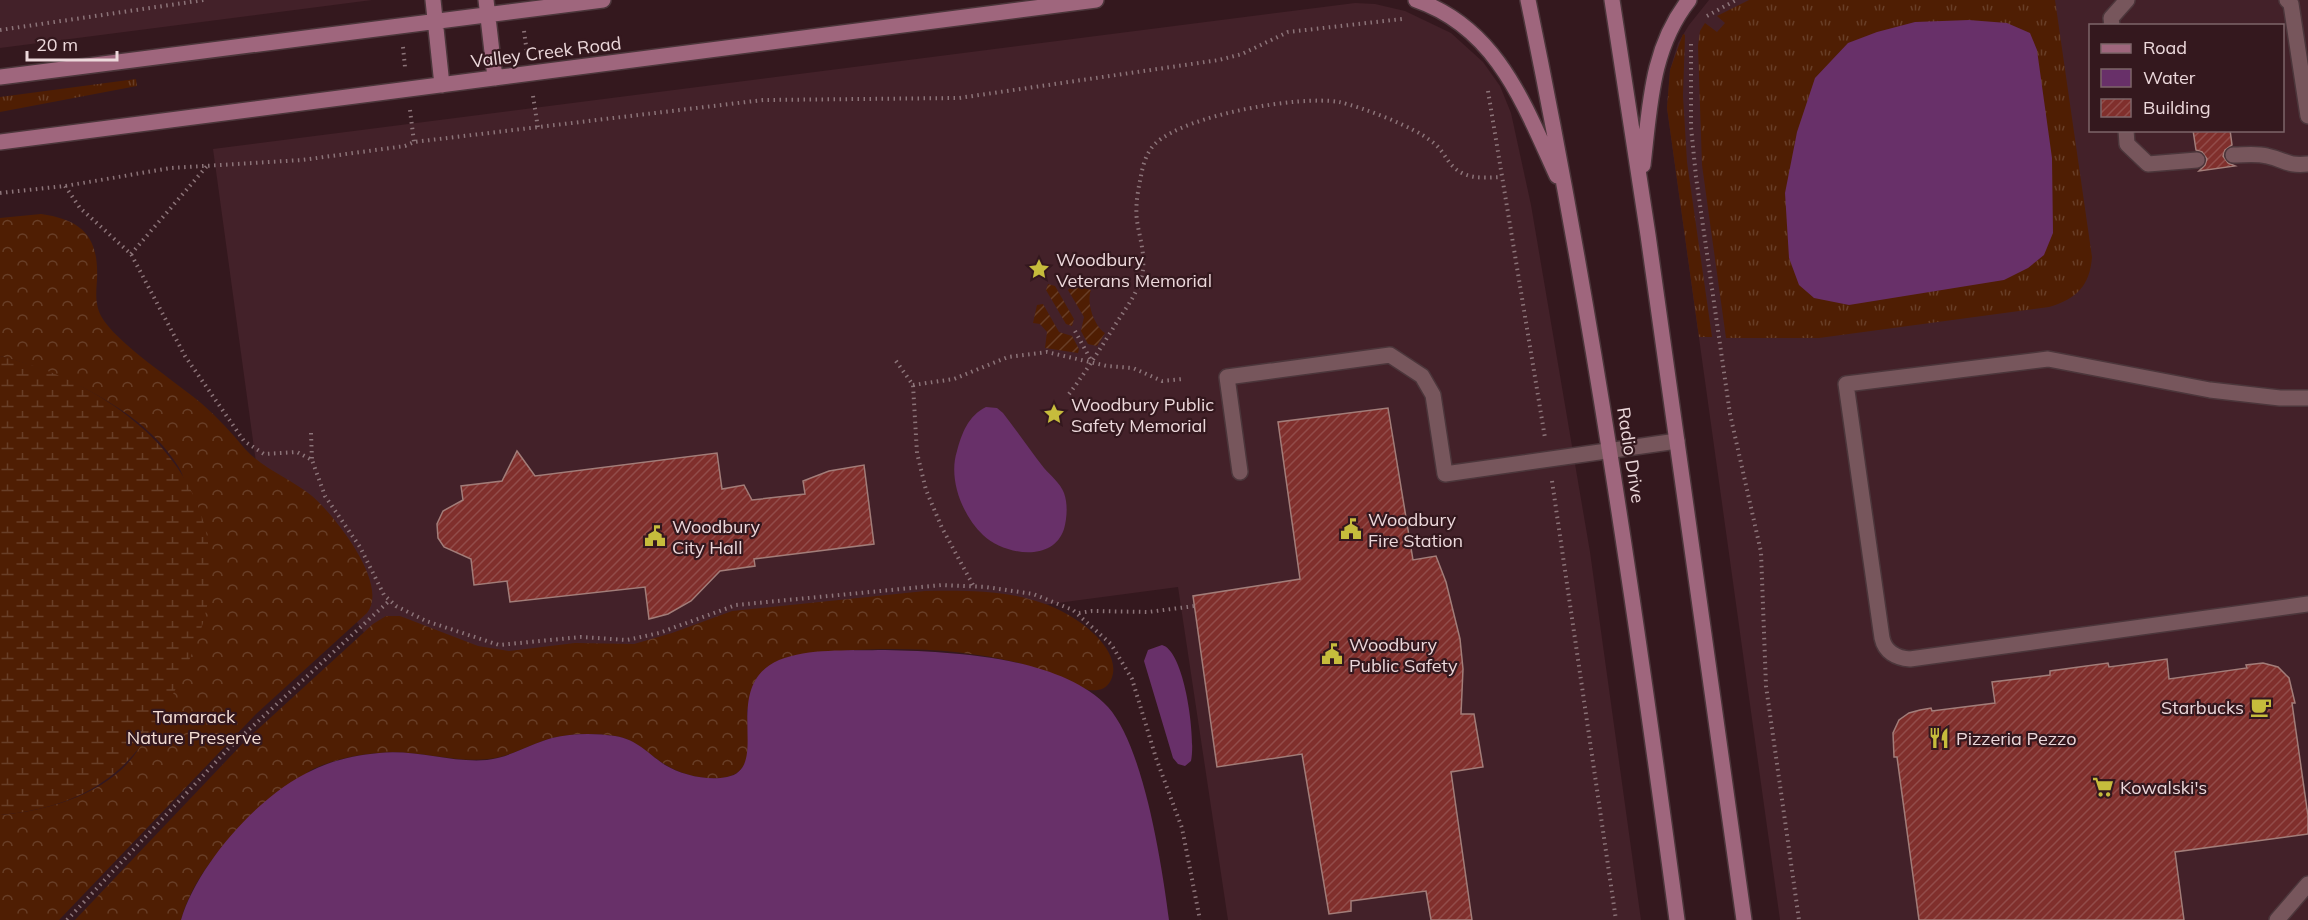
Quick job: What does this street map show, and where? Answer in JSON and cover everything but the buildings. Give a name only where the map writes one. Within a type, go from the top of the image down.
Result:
[{"type":"main road","points":[[433,0],[442,85]]},
{"type":"main road","points":[[0,76],[435,21],[487,7],[603,0]]},
{"type":"main road","name":"Valley Creek Road","points":[[0,142],[1096,0]]},
{"type":"main road","points":[[1416,0],[1438,9],[1463,24],[1501,63],[1520,96],[1567,199]]},
{"type":"main road","name":"Radio Drive","points":[[1528,0],[1567,199],[1610,451],[1677,920]]},
{"type":"main road","points":[[1612,0],[1641,187],[1744,920]]},
{"type":"main road","points":[[1641,187],[1656,62],[1674,21],[1689,0]]},
{"type":"main road","points":[[487,7],[495,78]]},
{"type":"lane","points":[[2112,24],[2111,18],[2127,0]]},
{"type":"lane","points":[[2287,0],[2291,4],[2308,116]]},
{"type":"lane","points":[[2126,132],[2127,144],[2148,164],[2197,160]]},
{"type":"lane","points":[[2234,155],[2257,155],[2293,165],[2308,164]]},
{"type":"lane","points":[[1240,472],[1227,377],[1390,355],[1422,376],[1433,395],[1445,474],[1677,441]]},
{"type":"lane","points":[[2308,398],[2280,399],[2210,390],[2049,359],[1846,384],[1882,638],[1888,650],[1897,657],[1910,659],[2308,604]]},
{"type":"lane","points":[[2277,920],[2308,884]]},
{"type":"path","points":[[0,30],[204,0]]},
{"type":"path","points":[[1701,20],[1736,0]]},
{"type":"path","points":[[0,193],[65,186],[155,170],[302,160],[405,146],[414,142],[763,100],[931,100],[973,97],[1219,60],[1242,54],[1288,32],[1396,18]]},
{"type":"path","points":[[1692,36],[1691,117],[1696,177],[1730,414],[1761,552],[1766,680],[1799,920]]},
{"type":"path","points":[[1487,86],[1540,404]]},
{"type":"path","points":[[1069,394],[1092,362],[1135,293],[1142,277],[1143,254],[1137,220],[1141,173],[1146,157],[1155,144],[1168,134],[1211,118],[1248,109],[1308,101],[1338,102],[1364,109],[1431,140],[1454,168],[1466,175],[1477,178],[1502,177]]},
{"type":"path","points":[[131,254],[207,165]]},
{"type":"path","points":[[65,186],[80,208],[131,254],[185,356],[209,394],[244,441],[264,454],[297,452],[312,460]]},
{"type":"path","points":[[1075,331],[1092,362]]},
{"type":"path","points":[[913,385],[954,379],[997,361],[1034,353],[1053,353],[1133,368],[1162,381],[1183,379]]},
{"type":"path","points":[[896,360],[909,375],[913,385],[917,453],[923,480],[936,514],[973,586]]},
{"type":"path","points":[[311,433],[312,460],[325,496],[360,547],[379,588],[389,601],[440,627],[490,644],[509,646],[582,637],[627,640],[659,633],[736,605],[915,587],[973,586],[1033,594],[1064,605],[1078,613],[1111,644],[1132,679],[1185,839],[1200,920]]},
{"type":"path","points":[[1557,511],[1616,920]]},
{"type":"path","points":[[67,920],[229,748],[389,601]]},
{"type":"path","points":[[1078,613],[1148,612],[1195,606]]},
{"type":"shaded area","points":[[0,0],[372,0],[0,48]]},
{"type":"shaded area","points":[[1709,0],[2308,0],[2308,920],[1780,920],[1667,108],[1670,70],[1678,43]]},
{"type":"shaded area","points":[[1355,3],[1375,4],[1405,11],[1451,33],[1483,62],[1500,86],[1511,113],[1531,205],[1590,552],[1641,920],[1228,920],[1178,587],[403,690],[258,477],[213,149]]},
{"type":"green space","points":[[1749,0],[2055,0],[2092,257],[2088,276],[2080,290],[2067,300],[2049,307],[1819,338],[1726,338],[1702,165],[1698,46],[1700,31],[1705,23],[1717,32],[1725,23],[1717,16]]},
{"type":"green space","points":[[1683,34],[1685,35],[1683,96],[1687,162],[1712,337],[1699,337],[1667,108],[1670,70]]},
{"type":"green space","points":[[136,79],[137,86],[0,112],[0,97]]},
{"type":"green space","name":"Tamarack Nature Preserve","points":[[41,214],[68,221],[86,233],[95,252],[98,307],[101,316],[119,338],[201,403],[252,456],[322,505],[345,534],[366,568],[372,600],[367,613],[256,714],[59,920],[0,920],[0,815],[34,810],[69,800],[101,785],[128,763],[143,741],[190,653],[204,616],[208,592],[206,564],[184,480],[178,466],[163,446],[144,427],[99,396],[48,372],[0,356],[0,218]]},
{"type":"green space","points":[[1048,284],[1055,286],[1074,319],[1072,326],[1066,324],[1046,290]]},
{"type":"green space","points":[[1073,285],[1091,290],[1092,313],[1097,325],[1105,333],[1097,346],[1088,344],[1081,331],[1084,317],[1068,290]]},
{"type":"green space","points":[[1043,304],[1059,332],[1072,336],[1079,349],[1078,353],[1045,348],[1047,332],[1040,324],[1033,323],[1037,305]]},
{"type":"green space","points":[[0,356],[43,369],[84,388],[122,411],[155,440],[181,473],[200,511],[210,554],[208,601],[199,634],[177,686],[146,739],[108,778],[86,792],[61,803],[0,815]]},
{"type":"green space","points":[[925,591],[996,593],[1049,605],[1083,624],[1100,641],[1112,660],[1111,680],[1101,689],[1088,690],[1019,663],[936,650],[849,650],[793,656],[747,710],[749,745],[748,754],[741,769],[728,777],[719,778],[700,777],[681,772],[666,765],[630,741],[600,734],[560,736],[505,756],[488,759],[474,760],[393,752],[346,758],[313,769],[249,821],[208,865],[188,900],[181,920],[75,920],[246,740],[373,624],[386,616],[400,616],[478,646],[509,651],[575,643],[634,644],[732,611]]},
{"type":"water","points":[[1969,20],[2007,23],[2030,33],[2037,50],[2052,158],[2053,233],[2044,255],[2028,268],[2004,280],[1849,305],[1814,298],[1799,285],[1789,258],[1785,193],[1797,132],[1815,78],[1848,43],[1877,32],[1915,22]]},
{"type":"water","points":[[986,407],[997,408],[1003,413],[1063,490],[1067,506],[1065,525],[1058,540],[1050,547],[1039,551],[1015,551],[992,542],[975,527],[963,507],[954,473],[957,451],[970,420]]},
{"type":"water","points":[[1162,645],[1170,651],[1177,663],[1187,697],[1192,750],[1191,761],[1185,766],[1178,764],[1173,758],[1144,661],[1148,650]]},
{"type":"water","points":[[878,650],[967,655],[1031,666],[1061,676],[1087,690],[1108,707],[1121,725],[1141,778],[1156,839],[1169,920],[181,920],[201,877],[233,833],[272,795],[321,766],[354,757],[392,752],[460,760],[487,760],[552,738],[592,734],[615,736],[630,741],[679,772],[703,778],[727,777],[740,770],[746,759],[748,707],[752,688],[761,672],[779,660],[791,656],[828,651]]},
{"type":"place","name":"Woodbury Veterans Memorial","points":[[1039,269]]},
{"type":"place","name":"Woodbury Public Safety Memorial","points":[[1054,414]]},
{"type":"place","name":"Woodbury Fire Station","points":[[1351,529]]},
{"type":"place","name":"Woodbury City Hall","points":[[655,536]]},
{"type":"place","name":"Woodbury Public Safety","points":[[1332,654]]},
{"type":"place","name":"Starbucks","points":[[2261,707]]},
{"type":"place","name":"Pizzeria Pezzo","points":[[1939,738]]},
{"type":"place","name":"Kowalski's","points":[[2103,787]]}]
